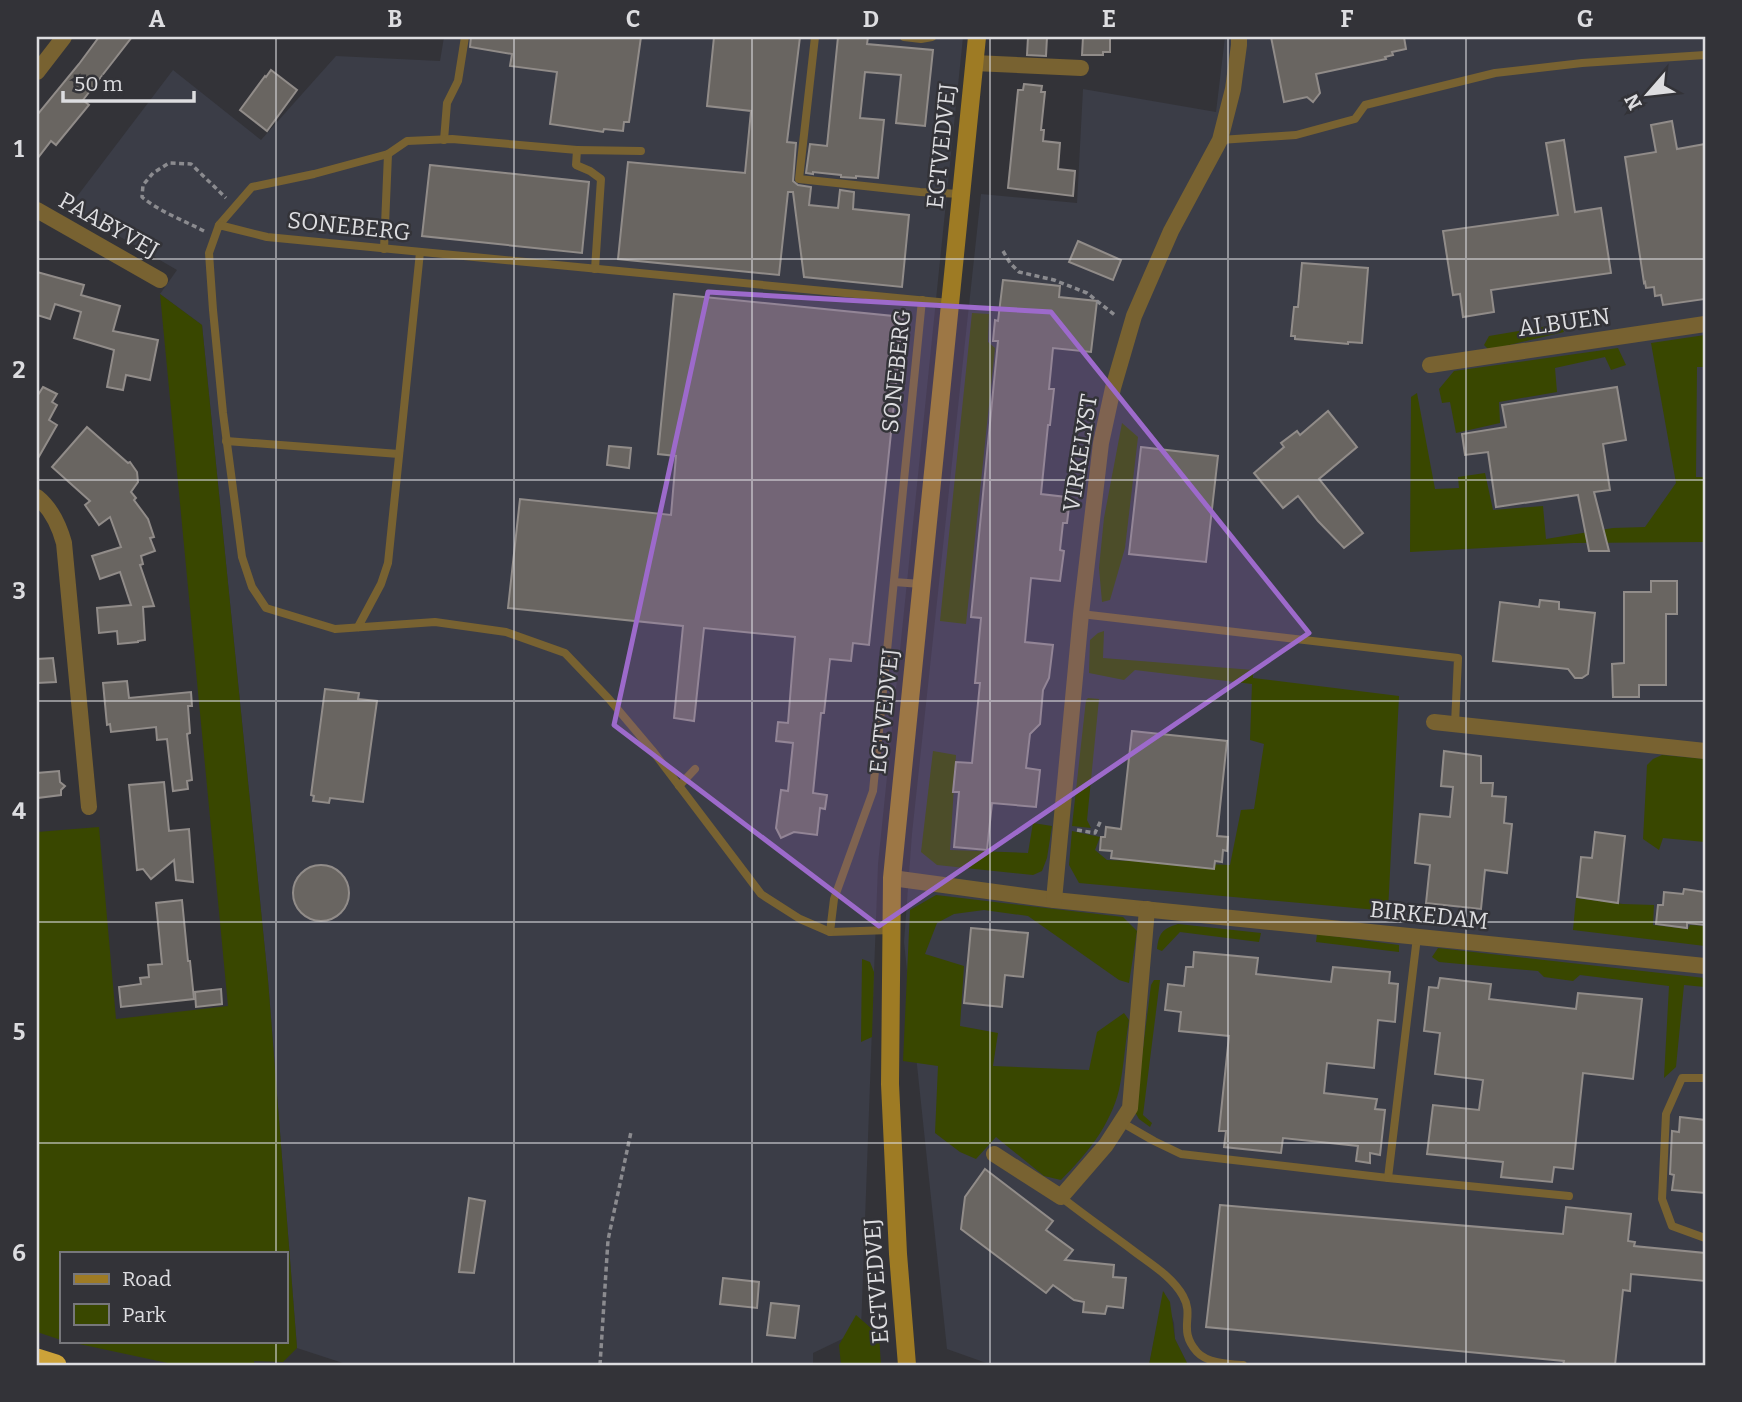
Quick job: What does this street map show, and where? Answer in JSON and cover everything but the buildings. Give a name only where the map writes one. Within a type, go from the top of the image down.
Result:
[{"type":"highway","points":[[37,1359],[56,1365]]},
{"type":"street","points":[[37,72],[65,37]]},
{"type":"street","name":"EGTVEDVEJ","points":[[907,1365],[898,1254],[890,1084],[892,878],[977,37]]},
{"type":"street","name":"VIRKELYST","points":[[1054,900],[1081,614],[1101,443],[1135,316],[1171,231],[1220,140],[1233,89],[1238,37]]},
{"type":"street","name":"EGTVEDVEJ","points":[[974,63],[1080,68]]},
{"type":"street","name":"PAABYVEJ","points":[[37,211],[160,279]]},
{"type":"street","name":"ALBUEN","points":[[1430,365],[1705,324]]},
{"type":"street","points":[[37,497],[51,512],[64,543],[89,807]]},
{"type":"street","points":[[1434,722],[1705,751]]},
{"type":"street","name":"BIRKEDAM","points":[[892,878],[1054,900],[1705,966]]},
{"type":"street","points":[[994,1154],[1061,1197],[1106,1145],[1130,1108],[1147,909]]},
{"type":"lane","points":[[444,140],[447,103],[458,81],[464,37]]},
{"type":"lane","points":[[815,37],[799,180],[961,194]]},
{"type":"lane","points":[[904,37],[932,37]]},
{"type":"lane","points":[[1220,140],[1296,135],[1355,119],[1365,104],[1495,73],[1705,55]]},
{"type":"lane","points":[[641,151],[577,150],[444,140],[407,141],[388,154],[252,187],[219,225],[209,253],[226,441],[242,557],[252,587],[266,608],[335,629],[435,622],[506,632],[565,653],[652,750],[761,894],[800,919],[830,932],[891,930]]},
{"type":"lane","points":[[577,150],[576,165],[601,179],[595,269]]},
{"type":"lane","points":[[384,249],[388,154]]},
{"type":"lane","name":"SONEBERG","points":[[219,225],[267,237],[922,300],[873,791],[834,899],[830,932]]},
{"type":"lane","points":[[358,627],[381,584],[387,563],[420,252]]},
{"type":"lane","points":[[922,300],[949,303]]},
{"type":"lane","points":[[226,441],[399,454]]},
{"type":"lane","points":[[894,582],[921,584]]},
{"type":"lane","points":[[1081,614],[1458,658],[1455,724]]},
{"type":"lane","points":[[679,786],[695,769]]},
{"type":"lane","points":[[1388,1178],[1417,936]]},
{"type":"lane","points":[[1705,1079],[1682,1078],[1666,1114],[1662,1199],[1672,1226],[1705,1238]]},
{"type":"lane","points":[[1121,1122],[1154,1142],[1181,1154],[1569,1196]]},
{"type":"lane","points":[[1061,1197],[1164,1274],[1177,1288],[1189,1309],[1185,1327],[1189,1340],[1199,1354],[1218,1362],[1242,1365]]},
{"type":"path","points":[[215,237],[181,218],[155,208],[142,197],[143,185],[153,173],[169,163],[191,164],[235,207]]},
{"type":"path","points":[[1003,251],[1019,272],[1054,280],[1087,293],[1110,310],[1130,330]]},
{"type":"path","points":[[1061,828],[1095,833],[1101,820]]},
{"type":"path","points":[[600,1365],[608,1240],[631,1132]]},
{"type":"highlighted area","points":[[708,292],[1051,312],[1309,633],[879,926],[614,725]]},
{"type":"shaded area","points":[[444,37],[963,37],[878,864],[861,1330],[813,1353],[813,1365],[349,1365],[297,1348],[268,980],[202,325],[160,294],[177,270],[69,207],[173,70],[261,140],[336,56],[440,61]]},
{"type":"shaded area","points":[[1225,37],[1705,37],[1705,1365],[1188,1365],[1175,1339],[1174,1323],[1164,1292],[1149,1365],[992,1365],[947,1349],[904,942],[912,834],[981,194],[1077,203],[1083,89],[1216,112]]},
{"type":"green space","points":[[160,294],[202,325],[268,980],[297,1348],[283,1362],[254,1361],[255,1365],[177,1365],[70,1342],[287,1342],[287,1252],[60,1252],[60,1340],[37,1332],[37,832],[99,827],[116,1019],[228,1006]]},
{"type":"green space","points":[[972,313],[989,314],[988,342],[995,348],[966,624],[940,621]]},
{"type":"green space","points":[[1560,324],[1564,332],[1489,350],[1484,345],[1489,336]]},
{"type":"green space","points":[[1705,335],[1705,367],[1697,367],[1696,477],[1705,477],[1705,542],[1574,543],[1410,552],[1411,397],[1417,393],[1435,489],[1459,488],[1458,477],[1485,473],[1493,510],[1543,506],[1546,539],[1613,528],[1645,527],[1676,483],[1651,343]]},
{"type":"green space","points":[[1618,348],[1626,365],[1611,370],[1605,357],[1555,368],[1557,392],[1499,402],[1500,423],[1456,433],[1450,402],[1442,403],[1439,389],[1454,371]]},
{"type":"green space","points":[[1122,423],[1138,437],[1125,548],[1110,600],[1102,602],[1099,568],[1104,518]]},
{"type":"green space","points":[[1104,631],[1103,658],[1253,670],[1253,678],[1399,696],[1388,911],[1079,883],[1069,865],[1072,831],[1100,837],[1095,850],[1107,860],[1230,865],[1241,810],[1254,809],[1264,744],[1250,740],[1252,684],[1135,670],[1124,680],[1089,673],[1090,640]]},
{"type":"green space","points":[[1088,698],[1099,699],[1087,820],[1091,828],[1072,826]]},
{"type":"green space","points":[[933,751],[956,755],[950,850],[1028,853],[1033,823],[1052,826],[1042,871],[1033,875],[937,865],[921,852]]},
{"type":"green space","points":[[1662,755],[1705,759],[1705,842],[1663,838],[1659,850],[1643,839],[1647,765]]},
{"type":"green space","points":[[936,895],[1123,917],[1137,931],[1129,983],[1119,980],[1028,916],[984,910],[954,914],[937,923],[925,954],[964,966],[960,1026],[998,1033],[993,1066],[1089,1070],[1097,1032],[1124,1013],[1129,1020],[1119,1090],[1110,1116],[1088,1150],[1061,1180],[1044,1176],[996,1137],[976,1159],[960,1152],[935,1133],[938,1066],[903,1061],[910,910]]},
{"type":"green space","points":[[1576,898],[1654,905],[1653,925],[1688,929],[1690,925],[1705,926],[1705,946],[1573,930]]},
{"type":"green space","points":[[1178,924],[1261,933],[1259,942],[1180,932],[1162,951],[1157,949],[1162,932]]},
{"type":"green space","points":[[1317,934],[1399,945],[1399,952],[1316,942]]},
{"type":"green space","points":[[1438,948],[1705,978],[1705,987],[1684,985],[1676,1067],[1664,1078],[1669,986],[1580,975],[1573,981],[1544,977],[1538,971],[1439,962],[1432,957]]},
{"type":"green space","points":[[862,959],[870,962],[874,972],[872,1037],[861,1042]]},
{"type":"green space","points":[[1154,980],[1160,980],[1143,1115],[1152,1123],[1150,1127],[1139,1119],[1135,1112],[1151,985]]},
{"type":"green space","points":[[1163,1291],[1170,1302],[1175,1339],[1188,1365],[1149,1365]]},
{"type":"green space","points":[[856,1315],[879,1335],[881,1365],[841,1365],[839,1345]]}]
